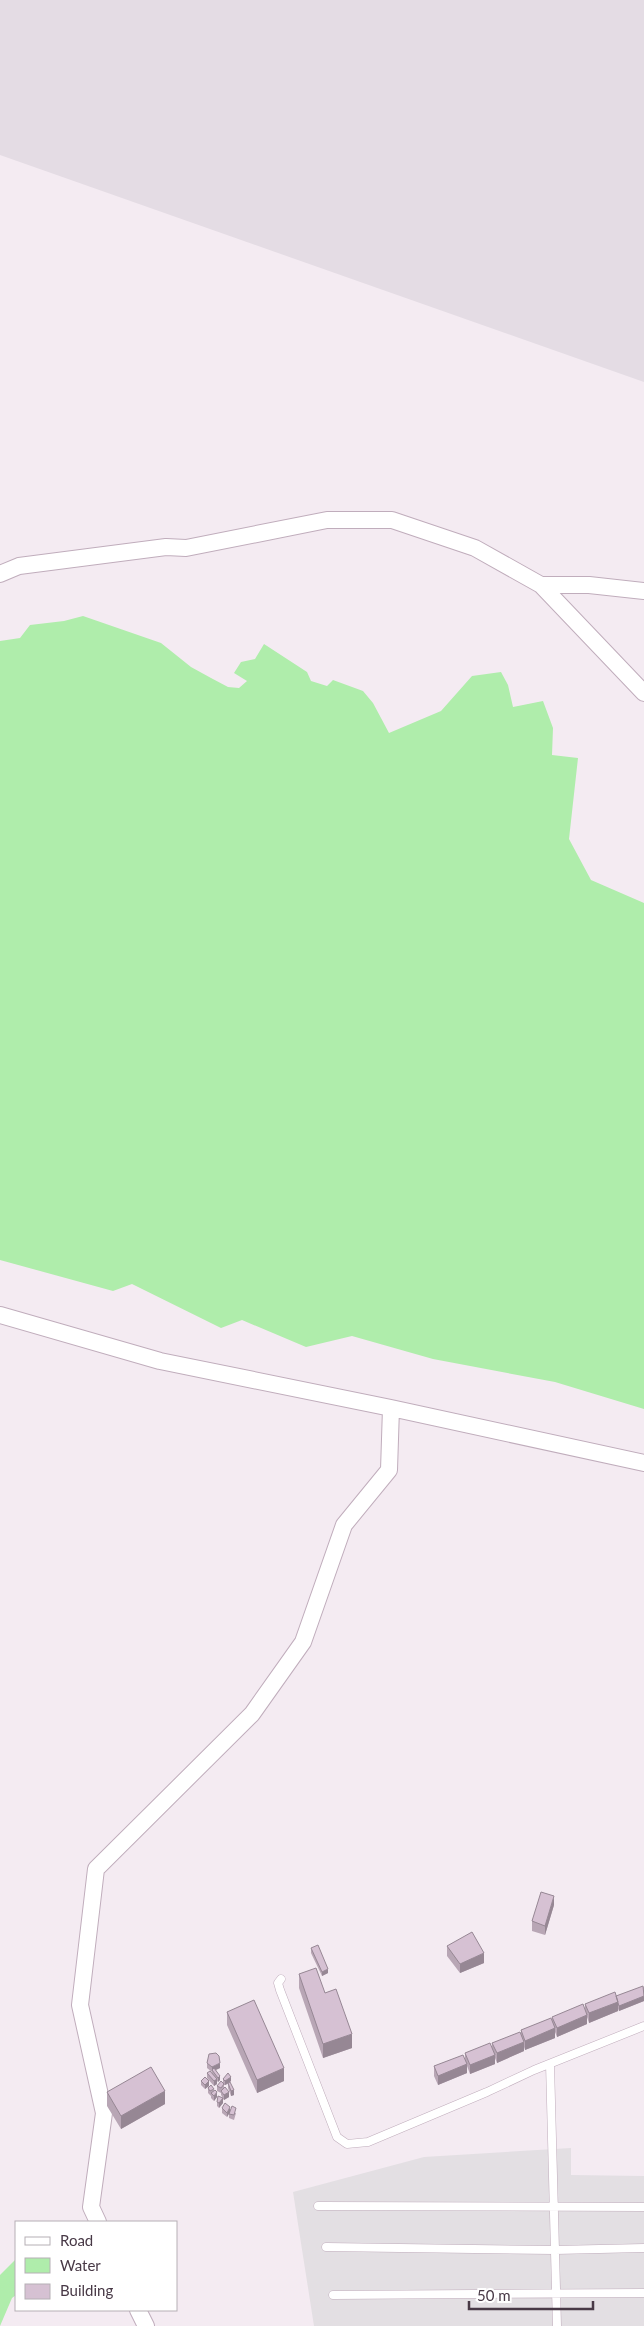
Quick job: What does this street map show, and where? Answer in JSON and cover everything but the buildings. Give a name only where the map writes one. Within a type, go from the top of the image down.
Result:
[{"type":"street","points":[[0,574],[19,566],[166,547],[186,548],[327,520],[392,520],[475,548],[541,585],[644,693]]},
{"type":"street","points":[[541,585],[589,585],[644,591]]},
{"type":"street","points":[[0,1315],[160,1361],[391,1408],[644,1463]]},
{"type":"street","points":[[98,2221],[91,2207],[104,2112],[80,2005],[96,1869],[252,1714],[303,1642],[344,1525],[389,1470],[391,1408]]},
{"type":"street","points":[[138,2311],[146,2326]]},
{"type":"lane","points":[[281,1979],[278,1983],[280,1990],[307,2063],[338,2137],[347,2144],[368,2142],[644,2026]]},
{"type":"lane","points":[[550,2064],[557,2326]]},
{"type":"lane","points":[[318,2206],[644,2207]]},
{"type":"lane","points":[[326,2247],[555,2250],[644,2248]]},
{"type":"lane","points":[[333,2295],[644,2293]]},
{"type":"shaded area","points":[[0,0],[644,0],[644,382],[0,155]]},
{"type":"shaded area","points":[[571,2148],[571,2175],[644,2176],[644,2326],[314,2326],[293,2192],[424,2157]]},
{"type":"water","points":[[83,616],[161,643],[191,667],[228,687],[239,688],[247,681],[234,673],[241,662],[255,659],[264,644],[307,672],[311,681],[327,686],[333,680],[363,691],[373,703],[389,733],[441,711],[472,676],[501,672],[508,685],[513,707],[543,701],[553,728],[552,755],[578,758],[569,839],[591,880],[644,903],[644,1409],[555,1382],[433,1359],[352,1336],[306,1347],[242,1320],[221,1328],[132,1284],[113,1291],[0,1260],[0,641],[20,638],[30,625],[64,621]]},
{"type":"water","points":[[15,2260],[15,2296],[12,2298],[0,2326],[0,2275]]}]
